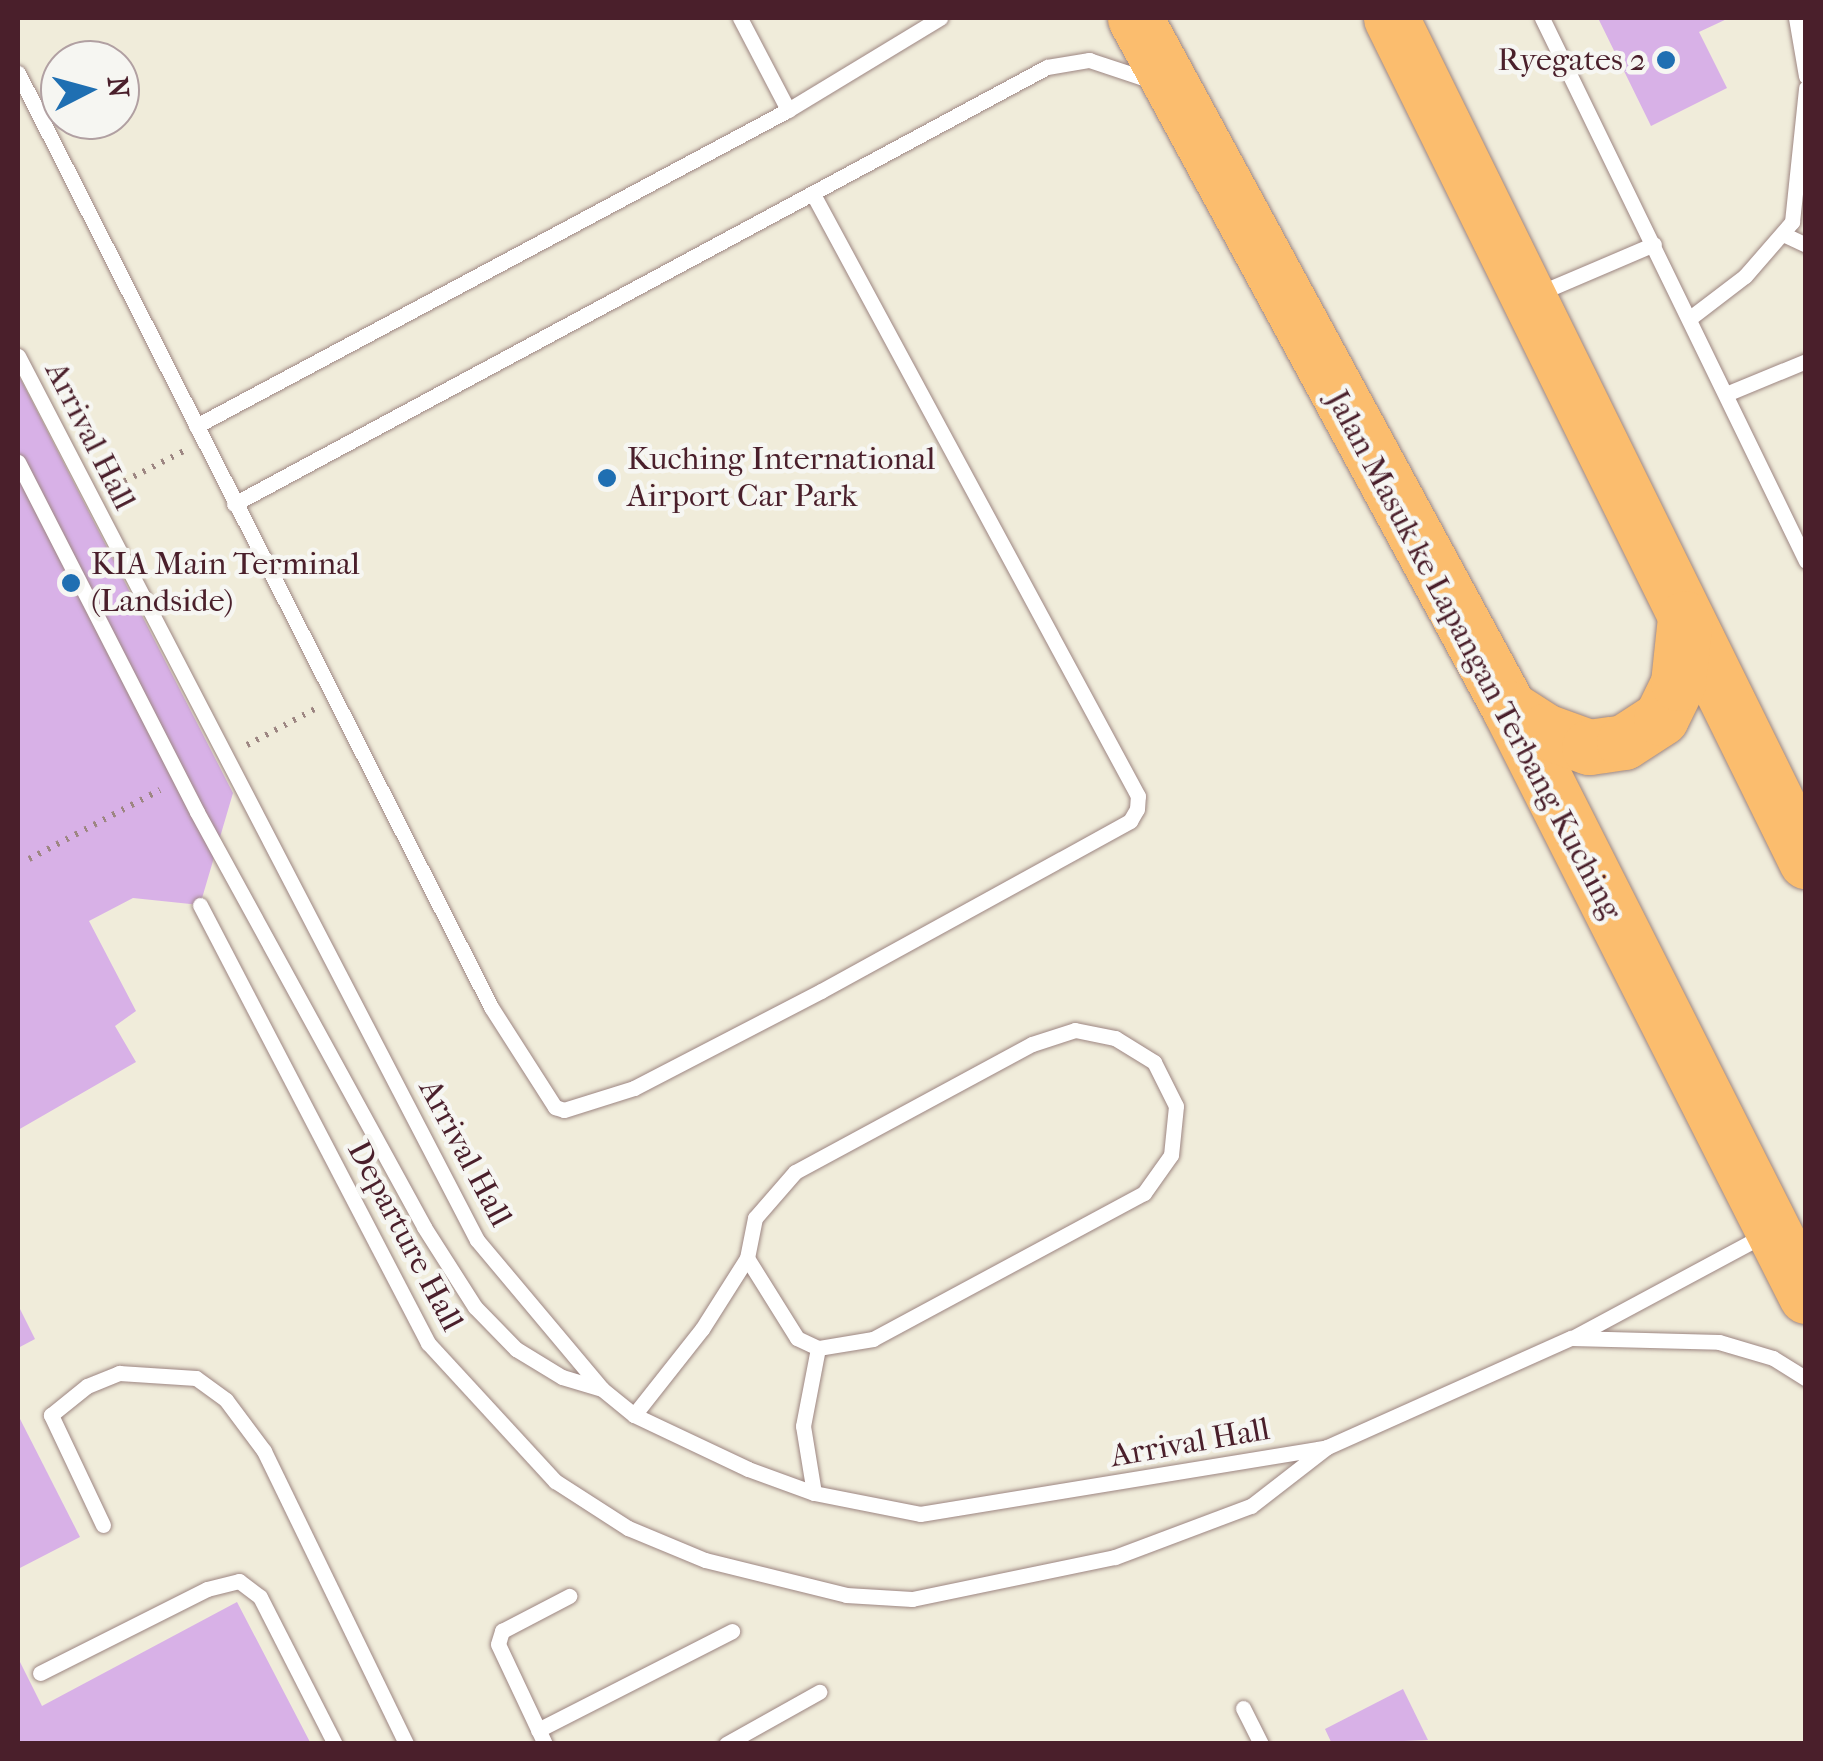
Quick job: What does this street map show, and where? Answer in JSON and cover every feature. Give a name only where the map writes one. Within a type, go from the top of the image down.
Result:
[{"type":"highway","name":"Jalan Masuk ke Lapangan Terbang Kuching","points":[[1135,18],[1787,1222],[1806,1296]]},
{"type":"highway","points":[[1390,18],[1533,296],[1685,618],[1806,861]]},
{"type":"highway","points":[[1509,708],[1545,731],[1590,747],[1624,742],[1661,718],[1678,683],[1685,618]]},
{"type":"lane","points":[[740,18],[788,110]]},
{"type":"lane","points":[[196,426],[788,110],[940,18]]},
{"type":"lane","points":[[1542,18],[1806,560]]},
{"type":"lane","points":[[1796,18],[1806,76]]},
{"type":"lane","points":[[234,504],[814,196],[1046,67],[1090,60],[1128,68],[1176,96]]},
{"type":"lane","points":[[18,73],[491,1007],[555,1108],[574,1110],[634,1088],[838,982],[1130,821],[1138,796],[814,196]]},
{"type":"lane","points":[[1690,318],[1785,235],[1806,88]]},
{"type":"lane","points":[[1785,235],[1806,245]]},
{"type":"lane","points":[[1533,296],[1654,244]]},
{"type":"lane","name":"Arrival Hall","points":[[18,356],[477,1240],[602,1388],[634,1415],[814,1493],[920,1514],[1327,1447]]},
{"type":"lane","points":[[1726,394],[1806,361]]},
{"type":"lane","points":[[18,462],[198,812],[434,1243],[475,1307],[516,1349],[562,1377],[602,1388]]},
{"type":"lane","name":"Departure Hall","points":[[200,905],[428,1343],[555,1481],[628,1528],[705,1560],[846,1595],[912,1599],[1045,1574],[1191,1532],[1251,1506],[1290,1482],[1327,1447]]},
{"type":"lane","points":[[634,1415],[702,1329],[746,1258],[754,1218],[795,1172],[1032,1044],[1075,1030],[1115,1038],[1154,1062],[1176,1106],[1170,1155],[1144,1192],[873,1339],[818,1348],[797,1338],[746,1258]]},
{"type":"lane","points":[[1327,1447],[1571,1338],[1787,1222]]},
{"type":"lane","points":[[1571,1338],[1720,1342],[1772,1358],[1806,1379]]},
{"type":"lane","points":[[814,1493],[803,1426],[818,1348]]},
{"type":"lane","points":[[103,1525],[51,1415],[87,1386],[120,1373],[196,1378],[226,1400],[264,1451],[406,1744]]},
{"type":"lane","points":[[40,1673],[207,1589],[239,1582],[260,1597],[335,1744]]},
{"type":"lane","points":[[569,1596],[502,1632],[498,1644],[541,1737],[732,1631]]},
{"type":"lane","points":[[726,1744],[819,1692]]},
{"type":"lane","points":[[1243,1708],[1261,1744]]},
{"type":"building","name":"Ryegates 2","points":[[1598,18],[1729,18],[1699,32],[1727,88],[1651,126]]},
{"type":"building","name":"KIA Main Terminal (Landside)","points":[[18,374],[233,793],[200,905],[133,898],[89,921],[136,1011],[115,1026],[136,1062],[18,1130]]},
{"type":"building","points":[[18,1305],[35,1339],[18,1348]]},
{"type":"building","points":[[18,1415],[80,1537],[18,1569]]},
{"type":"building","points":[[237,1602],[311,1744],[18,1744],[18,1658],[42,1706]]},
{"type":"building","points":[[1403,1689],[1428,1740],[1332,1744],[1325,1729]]},
{"type":"place","name":"Ryegates 2","points":[[1666,60]]},
{"type":"place","name":"Kuching International Airport Car Park","points":[[607,478]]},
{"type":"place","name":"KIA Main Terminal (Landside)","points":[[71,583]]}]
